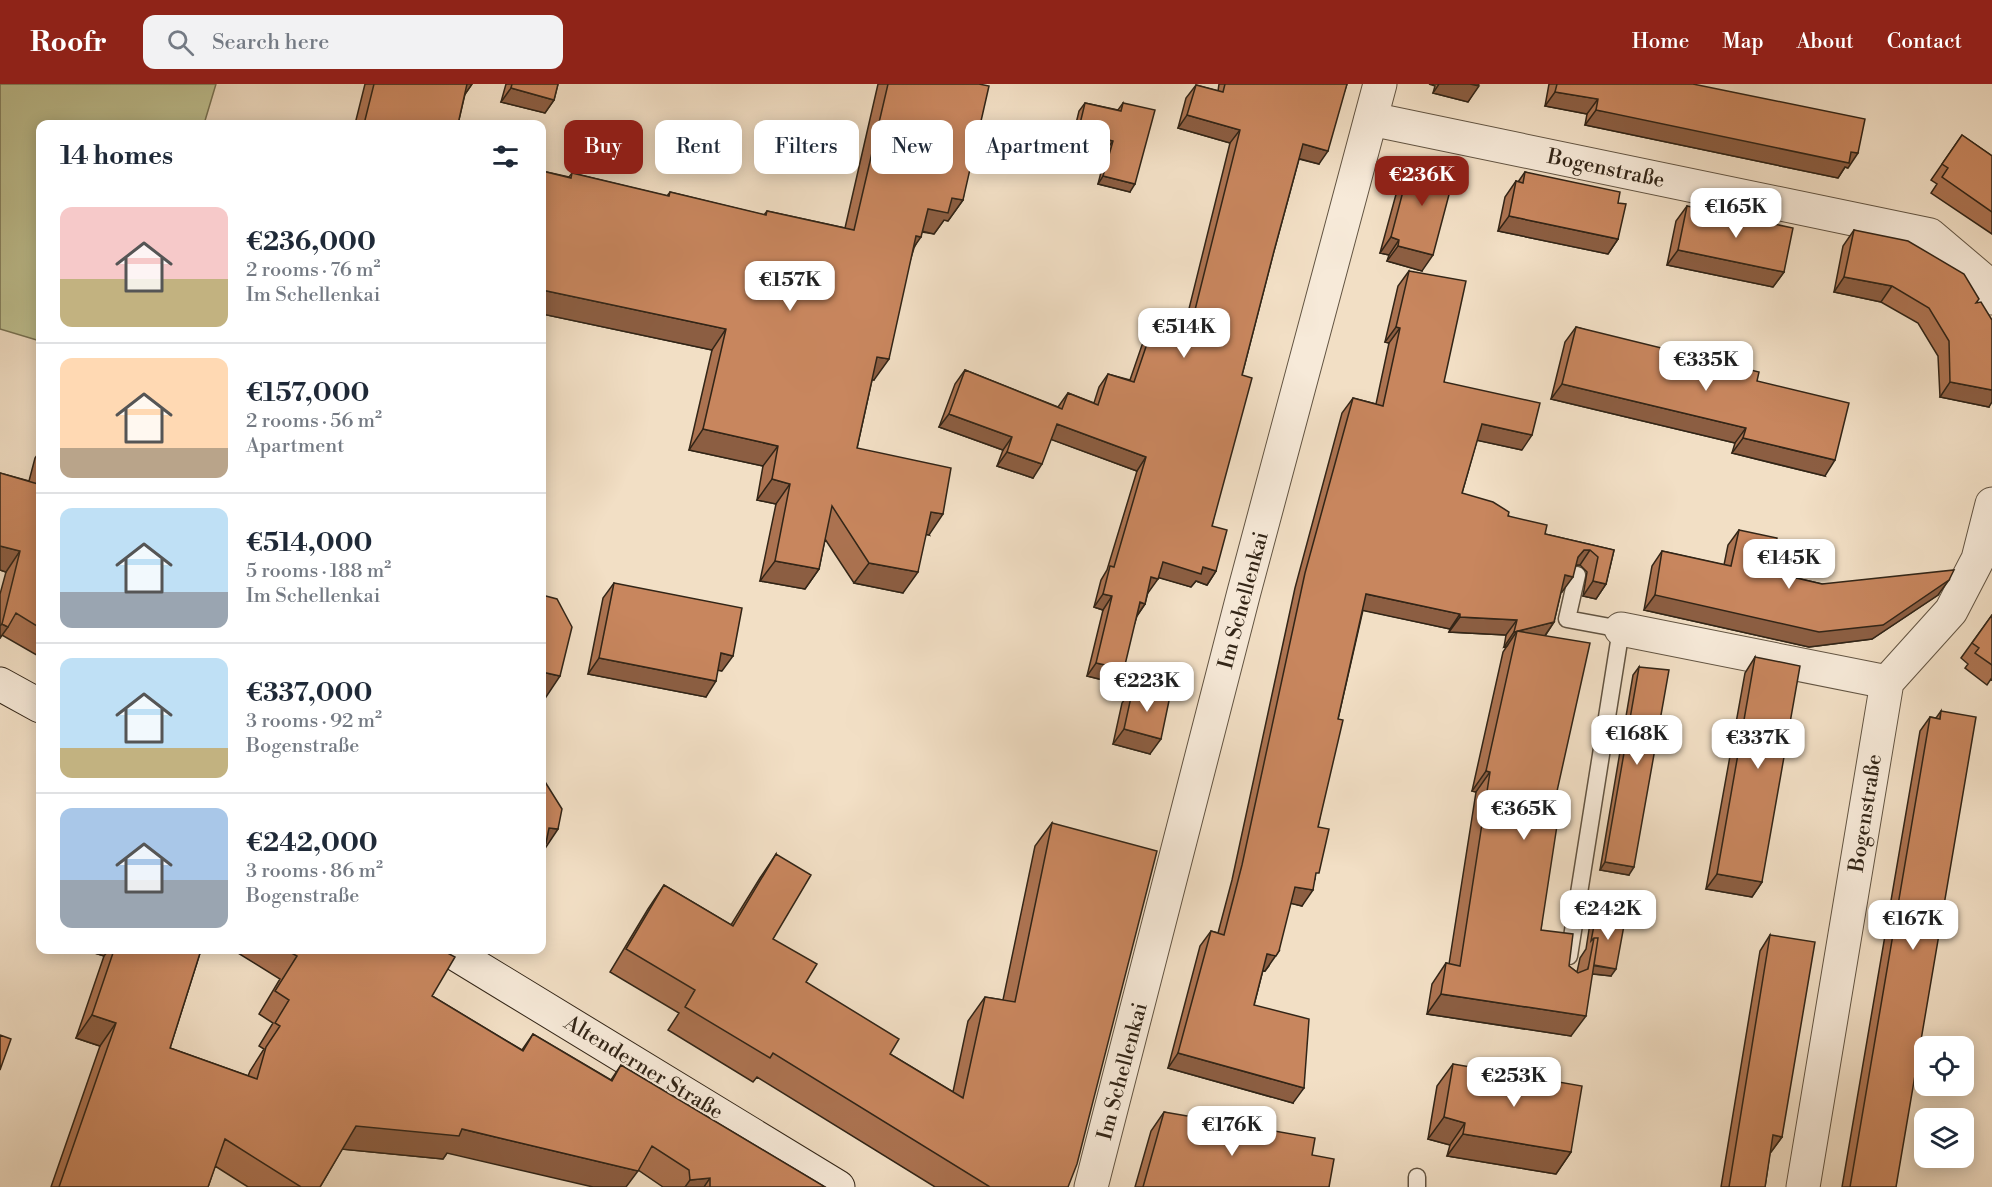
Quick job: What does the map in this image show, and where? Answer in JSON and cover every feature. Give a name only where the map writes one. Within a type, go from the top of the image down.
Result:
[{"type":"street","name":"Im Schellenkai","points":[[1091,1187],[1244,592],[1380,84]]},
{"type":"street","name":"Bogenstraße","points":[[1371,119],[1930,235],[1983,280],[1992,298]]},
{"type":"street","points":[[1621,629],[1887,682],[1951,611],[1978,560],[1992,504]]},
{"type":"street","name":"Bogenstraße","points":[[1803,1187],[1887,682]]},
{"type":"street","points":[[0,684],[36,704]]},
{"type":"street","name":"Altenderner Straße","points":[[456,954],[838,1187]]},
{"type":"lane","points":[[1567,972],[1621,629],[1567,619],[1577,574]]},
{"type":"green space","points":[[0,84],[216,84],[205,120],[36,120],[36,340],[0,329]]},
{"type":"building","points":[[374,84],[467,84],[459,120],[365,120]]},
{"type":"building","points":[[512,84],[558,84],[554,100],[511,88]]},
{"type":"building","points":[[888,84],[979,84],[989,86],[981,120],[965,120],[965,174],[969,174],[963,200],[952,198],[948,213],[928,209],[921,237],[916,236],[889,359],[877,357],[857,448],[951,468],[943,514],[931,512],[918,572],[869,563],[832,506],[819,569],[775,561],[790,484],[772,479],[778,446],[703,429],[726,329],[546,291],[546,172],[571,178],[572,174],[576,174],[669,196],[670,192],[766,215],[767,211],[854,230],[871,157],[871,174],[953,174],[953,120],[880,120]]},
{"type":"building","points":[[1225,84],[1347,84],[1328,151],[1303,144],[1274,251],[1242,375],[1252,378],[1212,526],[1227,530],[1216,571],[1203,567],[1201,574],[1163,562],[1158,579],[1151,577],[1145,604],[1140,602],[1124,669],[1096,663],[1112,596],[1103,594],[1110,566],[1114,567],[1146,457],[1057,424],[1042,464],[1007,452],[1012,437],[949,414],[965,370],[1062,409],[1068,393],[1098,405],[1108,374],[1134,382],[1151,332],[1180,342],[1184,320],[1192,322],[1240,130],[1187,115],[1196,85],[1223,92]]},
{"type":"building","points":[[1557,84],[1693,84],[1865,119],[1858,153],[1851,152],[1849,163],[1596,110],[1598,99],[1555,92]]},
{"type":"building","points":[[1085,103],[1121,111],[1123,103],[1155,110],[1135,184],[1103,176],[1110,174],[1110,152],[1113,141],[1110,140],[1110,120],[1081,120]]},
{"type":"building","points":[[1962,135],[1992,156],[1992,212],[1942,177],[1948,168],[1942,164]]},
{"type":"building","points":[[1411,161],[1455,172],[1433,255],[1398,246],[1399,240],[1391,237]]},
{"type":"building","points":[[1525,172],[1620,192],[1618,203],[1626,204],[1618,239],[1509,216],[1516,181],[1523,183]]},
{"type":"building","points":[[1687,206],[1793,228],[1784,272],[1678,250]]},
{"type":"building","points":[[1854,230],[1908,241],[1964,274],[1979,299],[1976,303],[1981,302],[1992,320],[1992,390],[1950,382],[1949,341],[1929,308],[1892,286],[1844,277]]},
{"type":"building","points":[[1409,271],[1466,281],[1444,382],[1540,403],[1532,435],[1482,424],[1462,493],[1493,502],[1509,512],[1508,516],[1547,525],[1545,534],[1614,550],[1606,584],[1593,581],[1598,557],[1590,550],[1584,550],[1578,557],[1573,577],[1565,575],[1554,622],[1514,632],[1517,620],[1460,617],[1460,614],[1366,594],[1338,719],[1343,720],[1318,827],[1329,829],[1319,873],[1316,873],[1313,890],[1295,887],[1279,951],[1276,956],[1267,954],[1254,1005],[1309,1019],[1304,1088],[1178,1053],[1211,931],[1224,935],[1242,865],[1305,573],[1353,398],[1383,406],[1400,328],[1396,327]]},
{"type":"building","points":[[1576,327],[1759,372],[1757,381],[1849,403],[1835,460],[1743,438],[1746,428],[1562,384]]},
{"type":"building","points":[[0,473],[36,483],[36,626],[16,613],[8,627],[2,624],[20,551],[0,546]]},
{"type":"building","points":[[1739,530],[1777,538],[1770,572],[1822,584],[1954,570],[1949,580],[1883,625],[1819,632],[1655,595],[1662,551],[1731,566]]},
{"type":"building","points":[[614,583],[742,608],[733,656],[721,653],[716,681],[599,658]]},
{"type":"building","points":[[546,596],[557,599],[572,627],[560,676],[546,673]]},
{"type":"building","points":[[1992,615],[1992,665],[1975,653],[1979,648],[1972,643]]},
{"type":"building","points":[[1517,631],[1590,643],[1551,818],[1558,819],[1541,930],[1573,934],[1569,966],[1578,973],[1588,969],[1594,938],[1598,938],[1586,1016],[1441,994],[1446,963],[1460,966],[1490,772],[1486,771]]},
{"type":"building","points":[[1755,657],[1800,666],[1762,882],[1717,874]]},
{"type":"building","points":[[1639,667],[1669,670],[1634,867],[1605,862]]},
{"type":"building","points":[[1133,688],[1170,696],[1161,739],[1124,729]]},
{"type":"building","points":[[1941,711],[1976,717],[1922,1036],[1914,1036],[1914,1081],[1896,1187],[1850,1187],[1930,717],[1940,719]]},
{"type":"building","points":[[546,783],[562,809],[558,829],[549,828],[546,843]]},
{"type":"building","points":[[1052,823],[1157,851],[1077,1164],[1068,1187],[990,1187],[773,1053],[770,1058],[685,1007],[695,990],[626,949],[664,885],[733,926],[776,854],[811,875],[773,939],[817,964],[806,982],[899,1039],[890,1054],[963,1098],[985,997],[1015,1002]]},
{"type":"building","points":[[1596,915],[1625,920],[1616,969],[1594,965],[1598,938],[1591,941]]},
{"type":"building","points":[[1770,935],[1815,942],[1782,1137],[1773,1135],[1765,1187],[1729,1187]]},
{"type":"building","points":[[113,954],[200,954],[170,1048],[257,1079],[266,1047],[280,1026],[275,1023],[289,1000],[275,991],[297,956],[293,954],[449,954],[455,957],[432,996],[523,1051],[533,1034],[612,1081],[621,1065],[825,1187],[710,1187],[710,1178],[690,1180],[689,1170],[652,1146],[638,1171],[462,1129],[459,1136],[356,1126],[320,1187],[301,1187],[225,1139],[208,1187],[59,1187],[116,1023],[92,1015]]},
{"type":"building","points":[[0,1035],[11,1039],[0,1070]]},
{"type":"building","points":[[1453,1064],[1582,1086],[1571,1152],[1463,1134],[1465,1123],[1444,1117]]},
{"type":"building","points":[[1164,1112],[1315,1138],[1312,1155],[1334,1159],[1329,1187],[1143,1187]]}]
